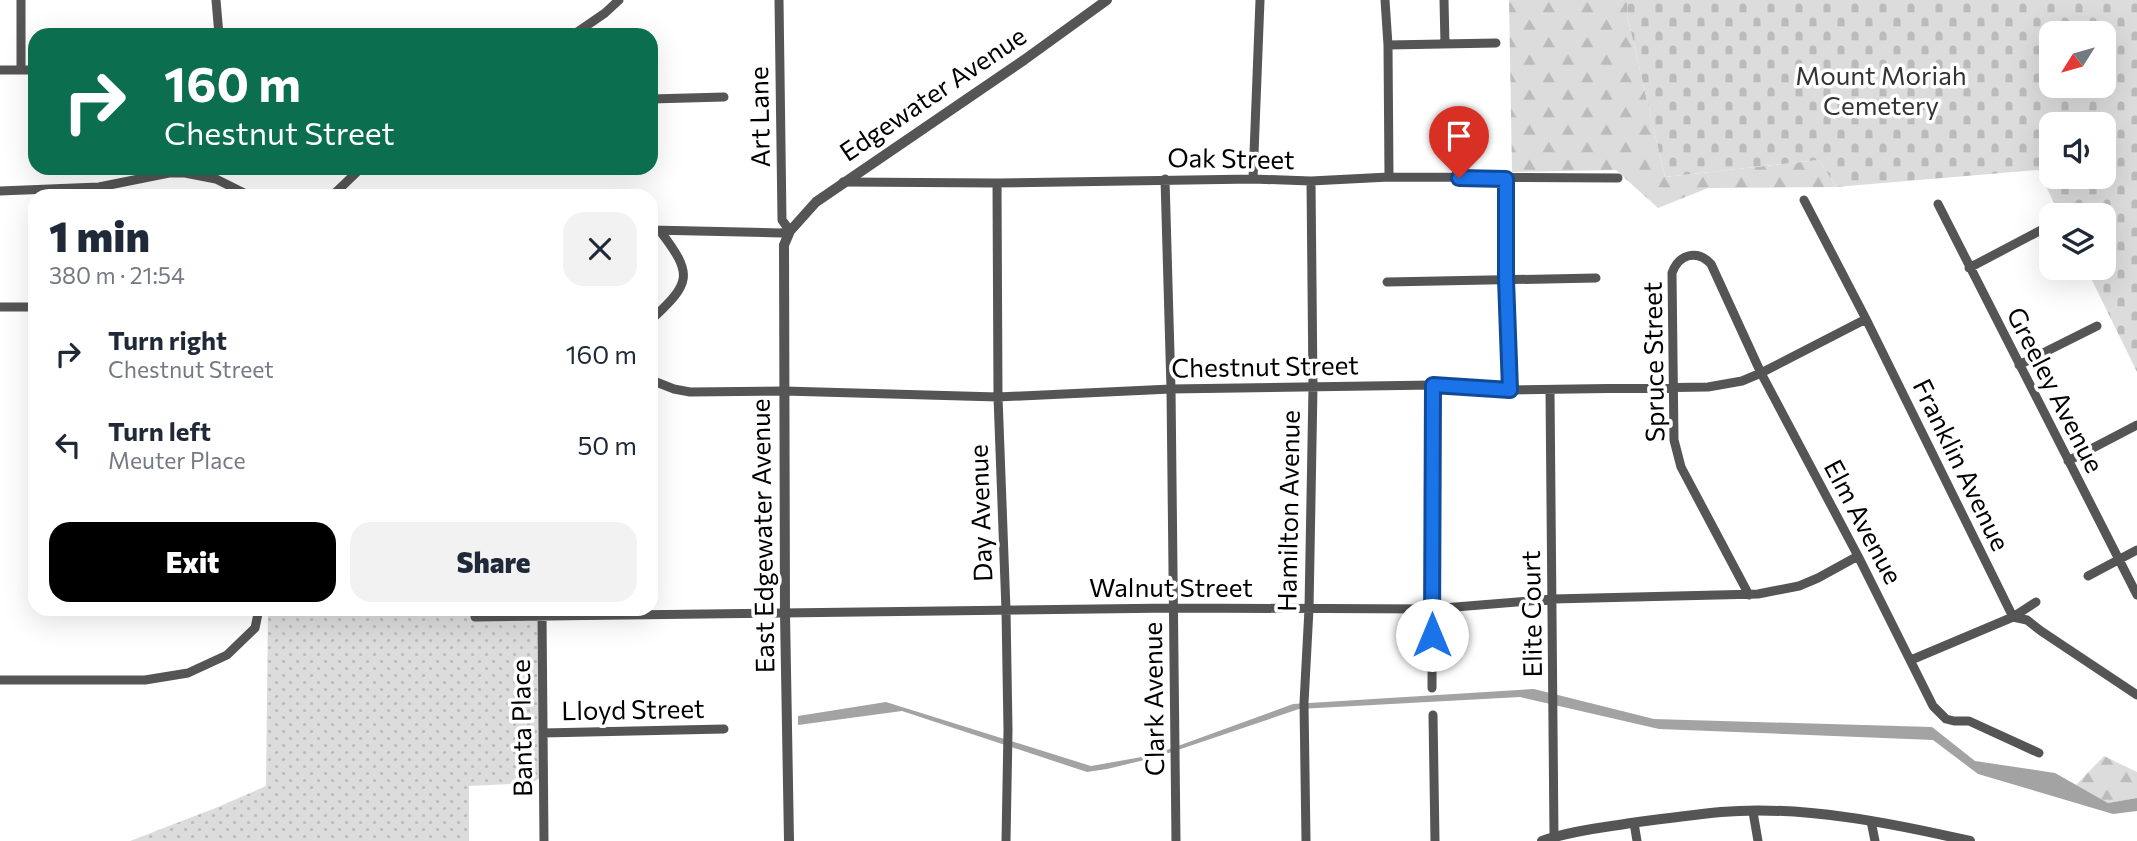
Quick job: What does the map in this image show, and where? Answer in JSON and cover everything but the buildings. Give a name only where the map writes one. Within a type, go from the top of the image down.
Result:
[{"type":"street","points":[[21,70],[22,0]]},
{"type":"street","points":[[216,0],[218,28]]},
{"type":"street","points":[[584,28],[606,13],[619,0]]},
{"type":"street","name":"Art Lane","points":[[779,0],[782,220],[790,232]]},
{"type":"street","points":[[1253,179],[1260,0]]},
{"type":"street","points":[[1385,0],[1389,177]]},
{"type":"street","points":[[1444,0],[1445,44]]},
{"type":"street","name":"Edgewater Avenue","points":[[790,232],[816,202],[843,182],[1024,60],[1106,1]]},
{"type":"street","points":[[1388,45],[1496,43]]},
{"type":"street","points":[[0,70],[28,70]]},
{"type":"street","points":[[658,99],[724,97]]},
{"type":"street","points":[[50,189],[99,187],[159,175]]},
{"type":"street","points":[[196,175],[216,179],[236,189]]},
{"type":"street","points":[[340,189],[354,175]]},
{"type":"street","name":"Oak Street","points":[[843,182],[997,183],[1166,179],[1311,181],[1389,177],[1618,178]]},
{"type":"street","name":"Clark Avenue","points":[[1166,179],[1176,841]]},
{"type":"street","points":[[1506,179],[1510,390]]},
{"type":"street","name":"Hamilton Avenue","points":[[1306,841],[1304,706],[1309,609],[1313,387],[1311,181]]},
{"type":"street","name":"Day Avenue","points":[[997,183],[998,397],[1008,730],[1006,841]]},
{"type":"street","points":[[0,191],[28,190]]},
{"type":"street","name":"Franklin Avenue","points":[[1804,200],[1866,319],[2013,617]]},
{"type":"street","name":"Greeley Avenue","points":[[1938,204],[2137,595]]},
{"type":"street","points":[[658,231],[790,232]]},
{"type":"street","points":[[1969,268],[2039,231]]},
{"type":"street","name":"East Edgewater Avenue","points":[[789,841],[784,245],[790,232]]},
{"type":"street","points":[[658,234],[678,254],[684,273],[679,292],[658,313]]},
{"type":"street","name":"Elm Avenue","points":[[1699,256],[1711,264],[1761,373],[1858,556],[1933,706],[1939,713],[1954,721],[1969,721],[2039,753]]},
{"type":"street","name":"Spruce Street","points":[[1699,256],[1685,257],[1679,261],[1672,273],[1674,440],[1681,467],[1749,595]]},
{"type":"street","points":[[1387,282],[1596,278]]},
{"type":"street","points":[[0,307],[28,307]]},
{"type":"street","name":"Chestnut Street","points":[[658,383],[690,392],[784,391],[998,397],[1171,389],[1433,385],[1510,390],[1708,387],[1742,381],[1761,373],[1866,319]]},
{"type":"street","points":[[2019,365],[2097,326]]},
{"type":"street","points":[[1432,688],[1433,385]]},
{"type":"street","name":"Elite Court","points":[[1550,390],[1555,837]]},
{"type":"street","points":[[2068,461],[2137,425]]},
{"type":"street","points":[[2088,576],[2137,550]]},
{"type":"street","name":"Walnut Street","points":[[658,614],[1174,608],[1431,609],[1553,599],[1749,595],[1799,586],[1858,556]]},
{"type":"street","points":[[1911,660],[2013,617],[2036,602]]},
{"type":"street","points":[[0,680],[145,680],[188,673],[227,655],[255,628],[258,616]]},
{"type":"street","name":"Walnut Street","points":[[475,617],[497,616]]},
{"type":"street","name":"Banta Place","points":[[542,616],[544,841]]},
{"type":"street","points":[[2013,617],[2028,620],[2137,695]]},
{"type":"street","points":[[1433,715],[1434,841]]},
{"type":"street","name":"Lloyd Street","points":[[543,733],[724,729]]},
{"type":"street","points":[[1542,841],[1588,828],[1720,812],[1822,814],[1970,841]]},
{"type":"street","points":[[1753,812],[1758,841]]},
{"type":"street","points":[[1871,821],[1875,841]]},
{"type":"street","points":[[1634,823],[1637,841]]},
{"type":"green space","points":[[1509,0],[1627,0],[1627,15],[1665,177],[1819,160],[1836,187],[1708,188],[1658,208],[1616,170],[1512,172]]},
{"type":"green space","name":"Mount Moriah Cemetery","points":[[1627,0],[2137,0],[2137,372],[2092,280],[2116,280],[2116,203],[2054,203],[2047,189],[2116,189],[2116,112],[2039,112],[2039,172],[2038,170],[1836,187],[1819,160],[1665,177],[1627,15]]},
{"type":"green space","points":[[268,616],[542,616],[546,774],[532,783],[469,786],[469,841],[130,841],[266,786]]},
{"type":"green space","points":[[2104,756],[2137,772],[2137,798],[2108,803],[2076,785]]},
{"type":"shaded area","points":[[1534,689],[1654,719],[1932,727],[1975,761],[2055,773],[2108,803],[2137,798],[2137,811],[2113,814],[1978,774],[1933,740],[1659,729],[1520,697],[1299,709],[1157,757],[1087,772],[902,711],[798,725],[798,716],[886,702],[1091,766],[1153,755],[1293,704]]},
{"type":"route","points":[[1432,635],[1433,385],[1510,390],[1506,179],[1459,178]]}]
